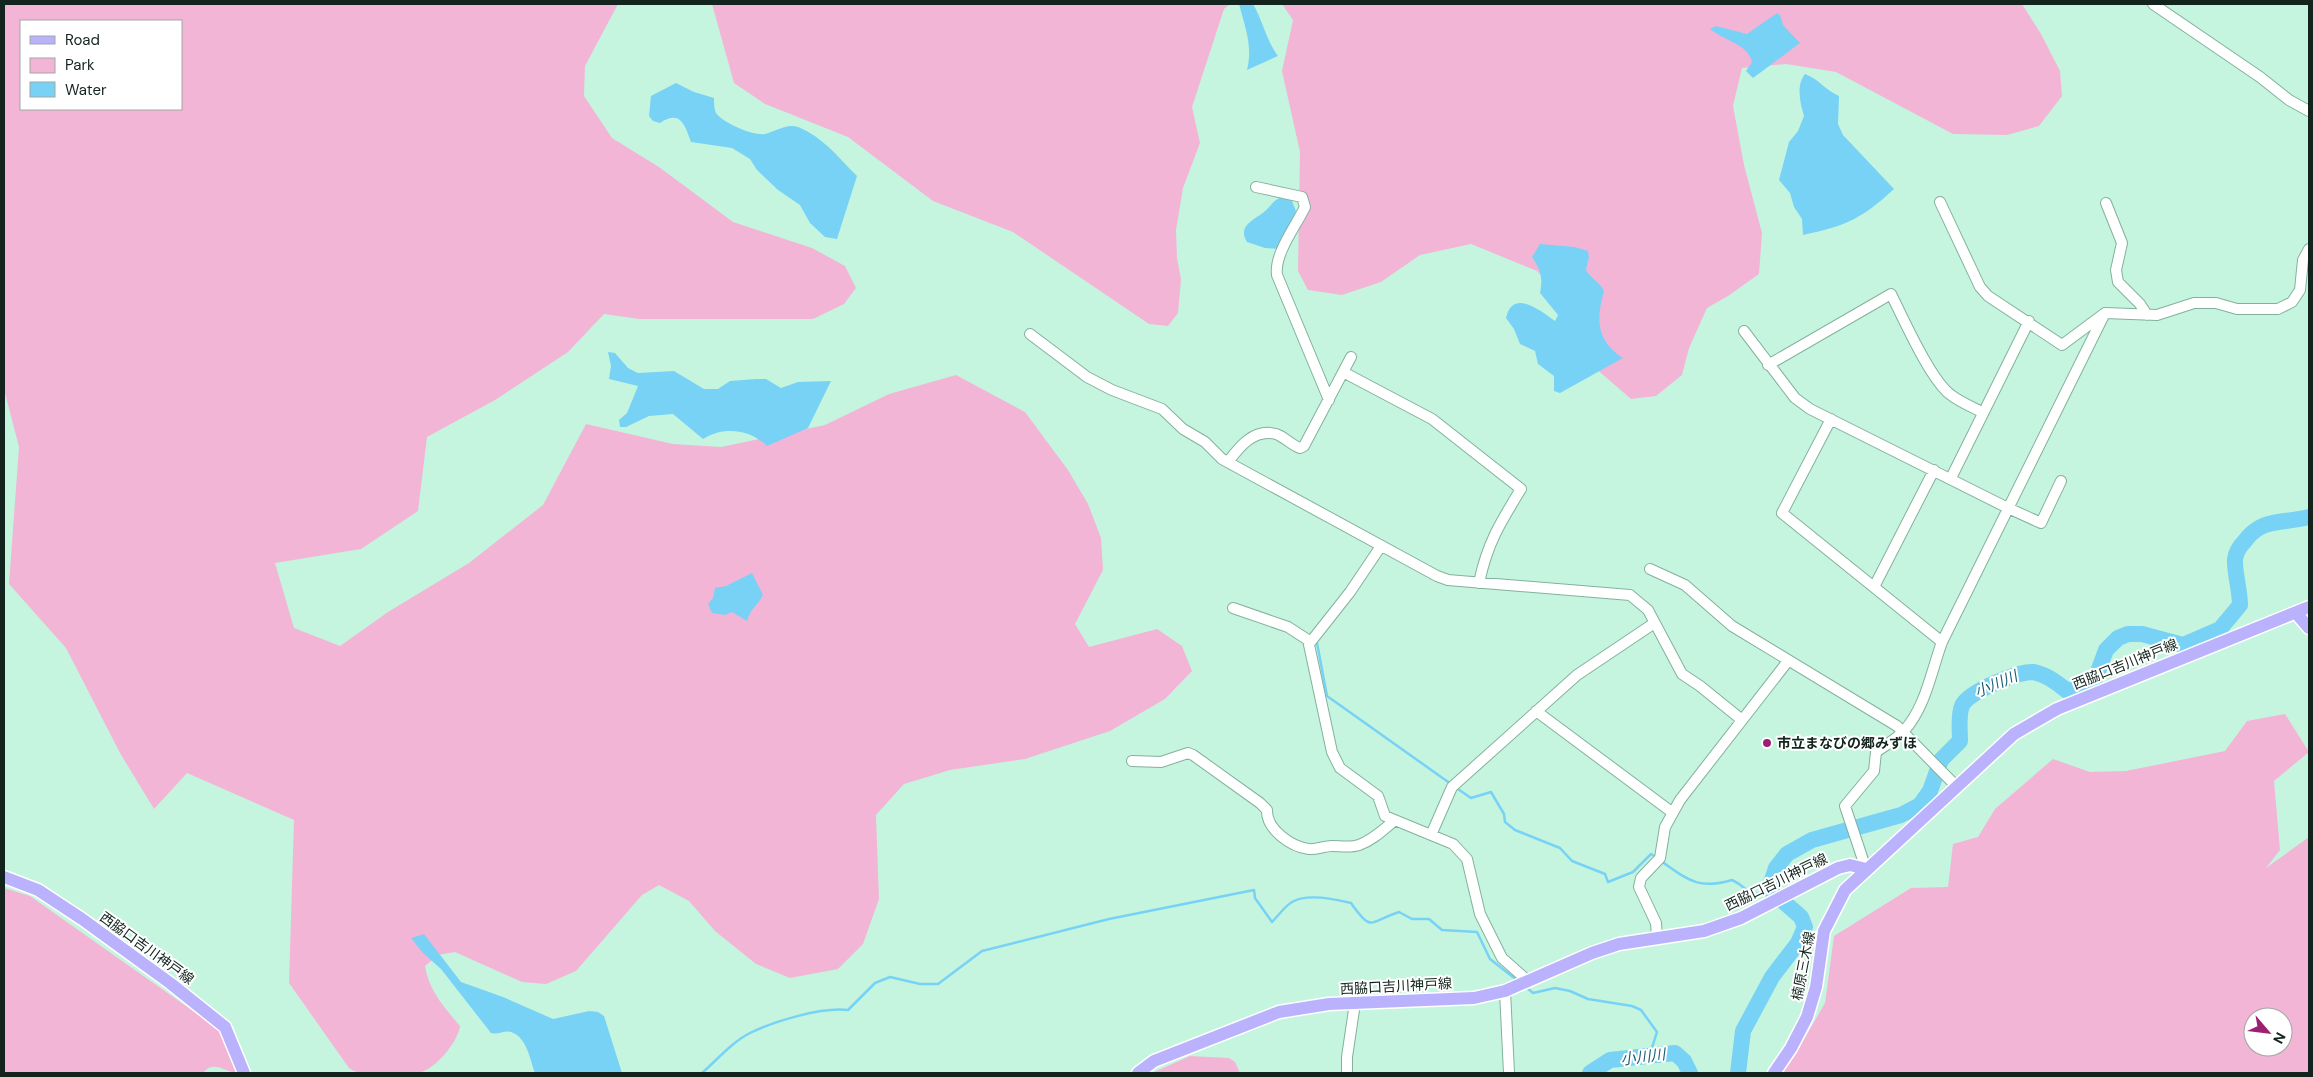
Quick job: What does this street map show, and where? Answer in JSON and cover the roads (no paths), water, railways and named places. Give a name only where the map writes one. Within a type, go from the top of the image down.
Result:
[{"type":"main road","points":[[2309,607],[2296,613],[2309,628]]},
{"type":"main road","name":"西脇口吉川神戸線","points":[[1138,1073],[1154,1061],[1279,1012],[1329,1004],[1474,998],[1510,989],[1592,953],[1619,944],[1704,931],[1741,918],[1838,868],[1850,865],[1866,869],[2014,734],[2057,709],[2135,675],[2296,613]]},
{"type":"main road","name":"楠原三木線","points":[[1774,1073],[1791,1048],[1807,1018],[1816,987],[1824,931],[1846,890],[1866,869]]},
{"type":"main road","name":"西脇口吉川神戸線","points":[[4,877],[38,890],[82,919],[170,983],[225,1027],[244,1073]]},
{"type":"street","points":[[2153,4],[2260,77],[2289,100],[2309,111]]},
{"type":"street","points":[[1256,187],[1302,198],[1305,201],[1305,206],[1279,256],[1276,266],[1277,275],[1329,400]]},
{"type":"street","points":[[1940,202],[1980,287],[1988,296],[2029,321],[2062,345],[2105,313],[2157,315],[2194,303],[2216,303],[2238,309],[2278,309],[2292,302],[2300,290],[2303,260],[2309,249]]},
{"type":"street","points":[[2106,203],[2122,243],[2116,270],[2118,282],[2140,304],[2147,315]]},
{"type":"street","points":[[1768,365],[1892,294],[1920,350],[1944,389],[1951,396],[1982,412]]},
{"type":"street","points":[[1866,869],[1851,819],[1845,806],[1874,771],[1876,752],[1904,731],[1928,689],[1942,642],[2105,313]]},
{"type":"street","points":[[1951,478],[1982,412],[2029,321]]},
{"type":"street","points":[[1744,331],[1795,398],[1810,409],[2008,508],[2042,523],[2061,481]]},
{"type":"street","points":[[1030,334],[1087,376],[1112,390],[1162,409],[1183,429],[1205,442],[1228,462],[1437,576],[1448,580],[1630,595],[1648,610],[1653,624],[1682,674],[1742,720]]},
{"type":"street","points":[[1228,462],[1241,444],[1250,438],[1267,434],[1278,435],[1300,448],[1304,446],[1351,357]]},
{"type":"street","points":[[1343,372],[1432,419],[1521,489],[1489,546],[1479,583]]},
{"type":"street","points":[[1831,419],[1782,513],[1942,642]]},
{"type":"street","points":[[1874,587],[1934,470]]},
{"type":"street","points":[[1309,644],[1350,592],[1381,546]]},
{"type":"street","points":[[1650,568],[1685,585],[1732,626],[1904,731],[1944,776],[1957,787]]},
{"type":"street","points":[[1233,608],[1288,627],[1303,635],[1309,644],[1332,752],[1340,768],[1378,796],[1384,816],[1453,844],[1467,859],[1480,914],[1502,958],[1528,981]]},
{"type":"street","points":[[1431,835],[1452,787],[1577,675],[1653,624]]},
{"type":"street","points":[[1657,938],[1656,923],[1639,887],[1641,878],[1660,858],[1662,838],[1680,800],[1788,661]]},
{"type":"street","points":[[1536,711],[1673,813]]},
{"type":"street","points":[[1132,761],[1152,763],[1188,753],[1193,755],[1268,810],[1267,819],[1276,832],[1284,838],[1309,849],[1358,845],[1377,836],[1394,821]]},
{"type":"street","points":[[1509,1073],[1510,989]]},
{"type":"street","points":[[1347,1073],[1347,1057],[1355,1003]]},
{"type":"water","points":[[1239,4],[1253,4],[1270,44],[1278,56],[1247,70],[1249,45]]},
{"type":"water","points":[[1777,13],[1780,15],[1783,25],[1800,43],[1753,78],[1746,71],[1752,62],[1746,51],[1710,29],[1716,26],[1747,34]]},
{"type":"water","points":[[1805,74],[1839,96],[1838,124],[1843,135],[1894,189],[1872,208],[1852,220],[1803,235],[1802,219],[1794,207],[1790,193],[1779,180],[1789,142],[1798,131],[1804,116],[1800,100],[1800,83]]},
{"type":"water","points":[[676,83],[694,92],[714,98],[716,113],[725,121],[739,128],[753,133],[765,134],[794,126],[807,131],[830,148],[857,176],[837,239],[825,237],[810,223],[800,205],[778,190],[757,170],[750,159],[732,148],[691,142],[684,125],[677,119],[667,119],[660,123],[653,121],[649,116],[651,96]]},
{"type":"water","points":[[1282,197],[1292,201],[1296,211],[1279,249],[1265,248],[1247,242],[1244,232],[1248,224],[1264,212],[1274,201]]},
{"type":"water","points":[[1540,244],[1575,247],[1588,251],[1589,257],[1586,270],[1604,291],[1601,301],[1600,328],[1608,344],[1623,358],[1560,393],[1554,391],[1554,376],[1538,364],[1535,351],[1520,344],[1514,329],[1506,318],[1510,309],[1515,304],[1521,303],[1528,304],[1555,321],[1558,315],[1540,293],[1540,274],[1532,257]]},
{"type":"water","points":[[608,352],[615,353],[628,368],[638,373],[674,371],[704,389],[718,389],[730,381],[756,379],[766,379],[781,388],[798,382],[831,381],[808,428],[767,446],[753,436],[736,431],[719,432],[703,439],[673,414],[649,416],[626,427],[620,427],[619,420],[627,413],[638,386],[609,379],[611,366]]},
{"type":"water","points":[[752,573],[763,595],[747,621],[732,612],[725,615],[712,613],[708,604],[713,598],[715,588],[726,586]]},
{"type":"water","points":[[424,934],[461,982],[503,997],[553,1019],[589,1011],[598,1012],[604,1016],[622,1073],[535,1073],[521,1039],[511,1032],[491,1033],[441,969],[423,953],[411,938]]},
{"type":"waterway","name":"小川川","points":[[1738,1073],[1743,1031],[1772,977],[1798,943],[1805,927],[1801,917],[1769,889],[1776,868],[1787,854],[1812,840],[1901,815],[1920,805],[1930,791],[1941,760],[1960,741],[1962,706],[1966,700],[1994,683],[2033,672],[2056,682],[2067,691],[2085,686],[2096,677],[2106,650],[2118,638],[2128,634],[2142,634],[2183,645],[2220,629],[2240,605],[2235,559],[2237,552],[2243,544],[2251,534],[2265,525],[2309,517]]},
{"type":"waterway","points":[[1317,643],[1327,696],[1451,784]]},
{"type":"waterway","points":[[1455,787],[1471,798],[1491,792],[1504,814],[1505,822],[1515,830],[1560,848],[1572,861],[1605,874],[1608,882],[1633,872],[1651,854],[1656,857]]},
{"type":"waterway","points":[[1661,861],[1686,878],[1694,881],[1710,884],[1732,880],[1752,893],[1769,889]]},
{"type":"waterway","points":[[702,1073],[731,1046],[750,1033],[798,1016],[825,1011],[848,1010],[875,983],[890,977],[920,984],[938,984],[982,951],[1109,919],[1254,890],[1255,898],[1272,922],[1292,902],[1298,899],[1313,897],[1351,903],[1368,922],[1376,921],[1399,912],[1412,919],[1429,919],[1442,930],[1477,932],[1490,959],[1518,981]]},
{"type":"waterway","points":[[1526,987],[1533,993],[1555,988],[1570,991],[1588,999],[1632,1006],[1641,1010],[1657,1032],[1649,1057]]},
{"type":"waterway","name":"小川川","points":[[1590,1073],[1610,1060],[1675,1053],[1684,1061],[1690,1073]]},
{"type":"place","name":"市立まなびの郷みずほ","points":[[1767,743]]}]
